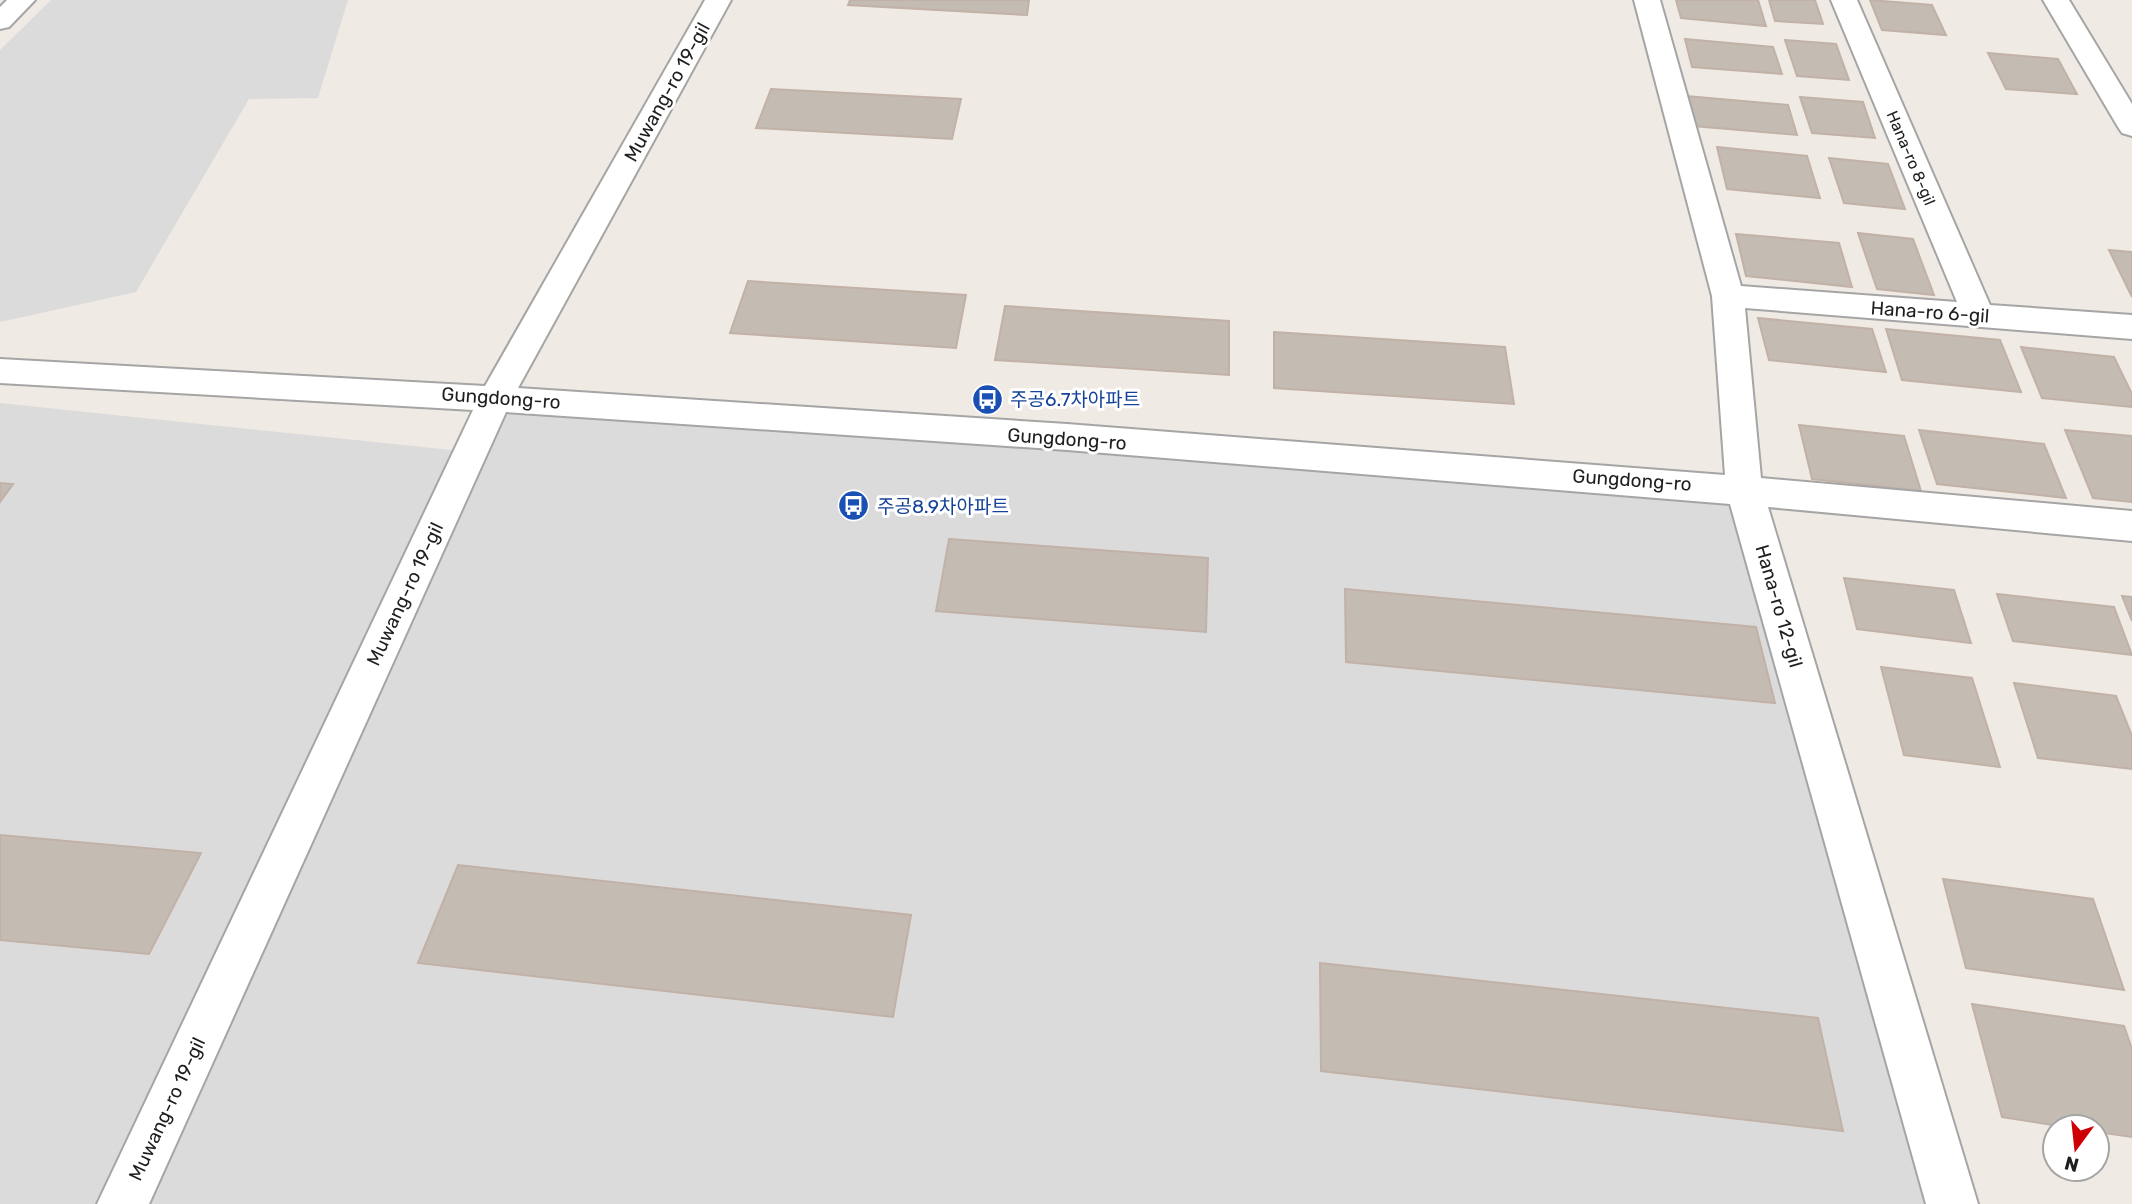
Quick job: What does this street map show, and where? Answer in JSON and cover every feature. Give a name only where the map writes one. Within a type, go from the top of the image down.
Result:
[{"type":"street","points":[[0,21],[22,0]]},
{"type":"street","name":"Muwang-ro 19-gil","points":[[123,1204],[496,397],[718,0]]},
{"type":"street","name":"Hana-ro 12-gil","points":[[1647,0],[1728,296],[1744,489],[1952,1204]]},
{"type":"street","name":"Hana-ro 8-gil","points":[[1843,0],[1979,316]]},
{"type":"street","points":[[2056,0],[2132,127]]},
{"type":"street","name":"Hana-ro 6-gil","points":[[1728,296],[2132,327]]},
{"type":"street","name":"Gungdong-ro","points":[[0,371],[496,397],[1744,489],[2132,526]]},
{"type":"shaded area","points":[[51,0],[348,0],[318,98],[249,99],[136,292],[0,322],[0,50]]},
{"type":"shaded area","points":[[496,397],[1744,489],[1952,1204],[0,1204],[0,403],[471,452]]},
{"type":"building","points":[[850,0],[1029,0],[1027,15],[848,5]]},
{"type":"building","points":[[1676,0],[1758,0],[1766,26],[1681,18]]},
{"type":"building","points":[[1769,0],[1815,0],[1823,24],[1775,21]]},
{"type":"building","points":[[1870,0],[1932,5],[1946,35],[1882,30]]},
{"type":"building","points":[[1685,39],[1773,47],[1782,74],[1692,67]]},
{"type":"building","points":[[1785,40],[1836,44],[1849,80],[1797,76]]},
{"type":"building","points":[[1988,53],[2058,59],[2077,94],[2006,89]]},
{"type":"building","points":[[771,89],[961,99],[952,139],[756,128]]},
{"type":"building","points":[[1686,96],[1788,105],[1797,135],[1693,126]]},
{"type":"building","points":[[1800,97],[1863,102],[1875,138],[1812,133]]},
{"type":"building","points":[[1717,147],[1807,156],[1820,198],[1727,189]]},
{"type":"building","points":[[1829,158],[1888,164],[1905,209],[1844,203]]},
{"type":"building","points":[[1858,233],[1913,239],[1934,295],[1877,289]]},
{"type":"building","points":[[1736,234],[1839,243],[1852,287],[1746,276]]},
{"type":"building","points":[[2109,250],[2132,252],[2132,297]]},
{"type":"building","points":[[748,281],[966,295],[956,348],[730,333]]},
{"type":"building","points":[[1005,306],[1229,321],[1229,375],[995,360]]},
{"type":"building","points":[[1758,318],[1872,329],[1886,372],[1769,360]]},
{"type":"building","points":[[1886,329],[2000,340],[2021,392],[1902,380]]},
{"type":"building","points":[[1274,332],[1505,347],[1514,404],[1274,388]]},
{"type":"building","points":[[2021,347],[2114,357],[2132,394],[2132,407],[2042,398]]},
{"type":"building","points":[[1799,425],[1904,436],[1921,491],[1812,479]]},
{"type":"building","points":[[1919,430],[2044,444],[2066,498],[1937,484]]},
{"type":"building","points":[[2065,430],[2132,436],[2132,502],[2093,498]]},
{"type":"building","points":[[0,483],[13,484],[0,502]]},
{"type":"building","points":[[949,539],[1208,558],[1206,632],[936,611]]},
{"type":"building","points":[[1844,578],[1954,590],[1971,643],[1857,629]]},
{"type":"building","points":[[1345,589],[1756,627],[1775,703],[1346,662]]},
{"type":"building","points":[[1997,594],[2114,607],[2132,655],[2013,641]]},
{"type":"building","points":[[2122,596],[2132,597],[2132,621]]},
{"type":"building","points":[[1881,667],[1972,678],[2000,767],[1904,755]]},
{"type":"building","points":[[2014,683],[2116,696],[2132,736],[2132,769],[2038,758]]},
{"type":"building","points":[[0,835],[201,853],[149,954],[0,940]]},
{"type":"building","points":[[458,865],[911,915],[893,1017],[418,963]]},
{"type":"building","points":[[1943,879],[2093,899],[2124,990],[1966,968]]},
{"type":"building","points":[[1320,963],[1818,1018],[1843,1131],[1321,1071]]},
{"type":"building","points":[[1972,1004],[2124,1026],[2132,1049],[2132,1137],[2111,1134],[2111,1113],[2041,1113],[2041,1123],[2002,1117]]},
{"type":"place","name":"주공6.7차아파트","points":[[987,399]]},
{"type":"place","name":"주공8.9차아파트","points":[[854,506]]}]
